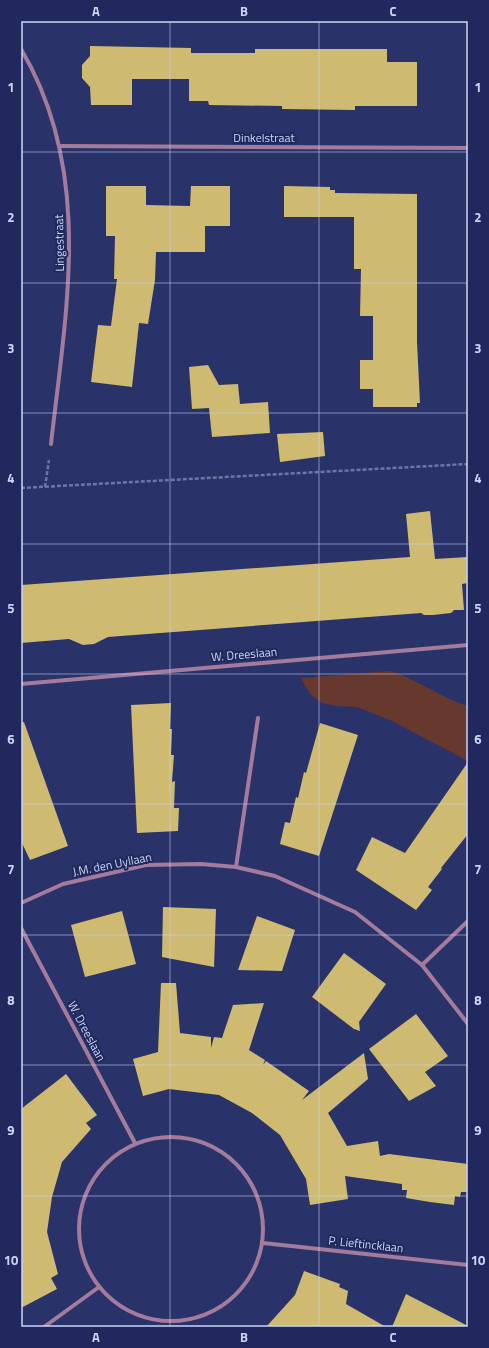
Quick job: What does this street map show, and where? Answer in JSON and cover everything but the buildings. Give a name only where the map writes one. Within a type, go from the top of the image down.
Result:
[{"type":"street","name":"Lingestraat","points":[[21,49],[31,65],[60,146],[70,225],[70,265],[51,444]]},
{"type":"street","name":"Dinkelstraat","points":[[60,146],[468,148]]},
{"type":"street","name":"W. Dreeslaan","points":[[21,684],[468,645]]},
{"type":"street","points":[[236,867],[258,718]]},
{"type":"street","name":"J.M. den Uyllaan","points":[[21,903],[63,884],[146,865],[201,864],[236,867],[275,876],[355,912],[422,965],[468,1024]]},
{"type":"street","points":[[422,965],[468,921]]},
{"type":"street","name":"W. Dreeslaan","points":[[21,928],[135,1143]]},
{"type":"street","points":[[173,1136],[211,1145],[242,1169],[260,1204],[262,1243],[251,1276],[227,1303],[195,1318],[160,1321],[126,1310],[99,1287],[83,1257],[78,1223],[87,1190],[106,1162],[135,1143],[173,1136]]},
{"type":"street","name":"P. Lieftincklaan","points":[[262,1243],[468,1265]]},
{"type":"street","points":[[44,1327],[99,1287]]},
{"type":"path","points":[[45,487],[51,444]]},
{"type":"path","points":[[21,488],[468,464]]},
{"type":"shaded area","points":[[390,671],[400,674],[458,703],[468,706],[468,761],[392,721],[357,707],[337,706],[322,703],[310,694],[301,678]]}]
